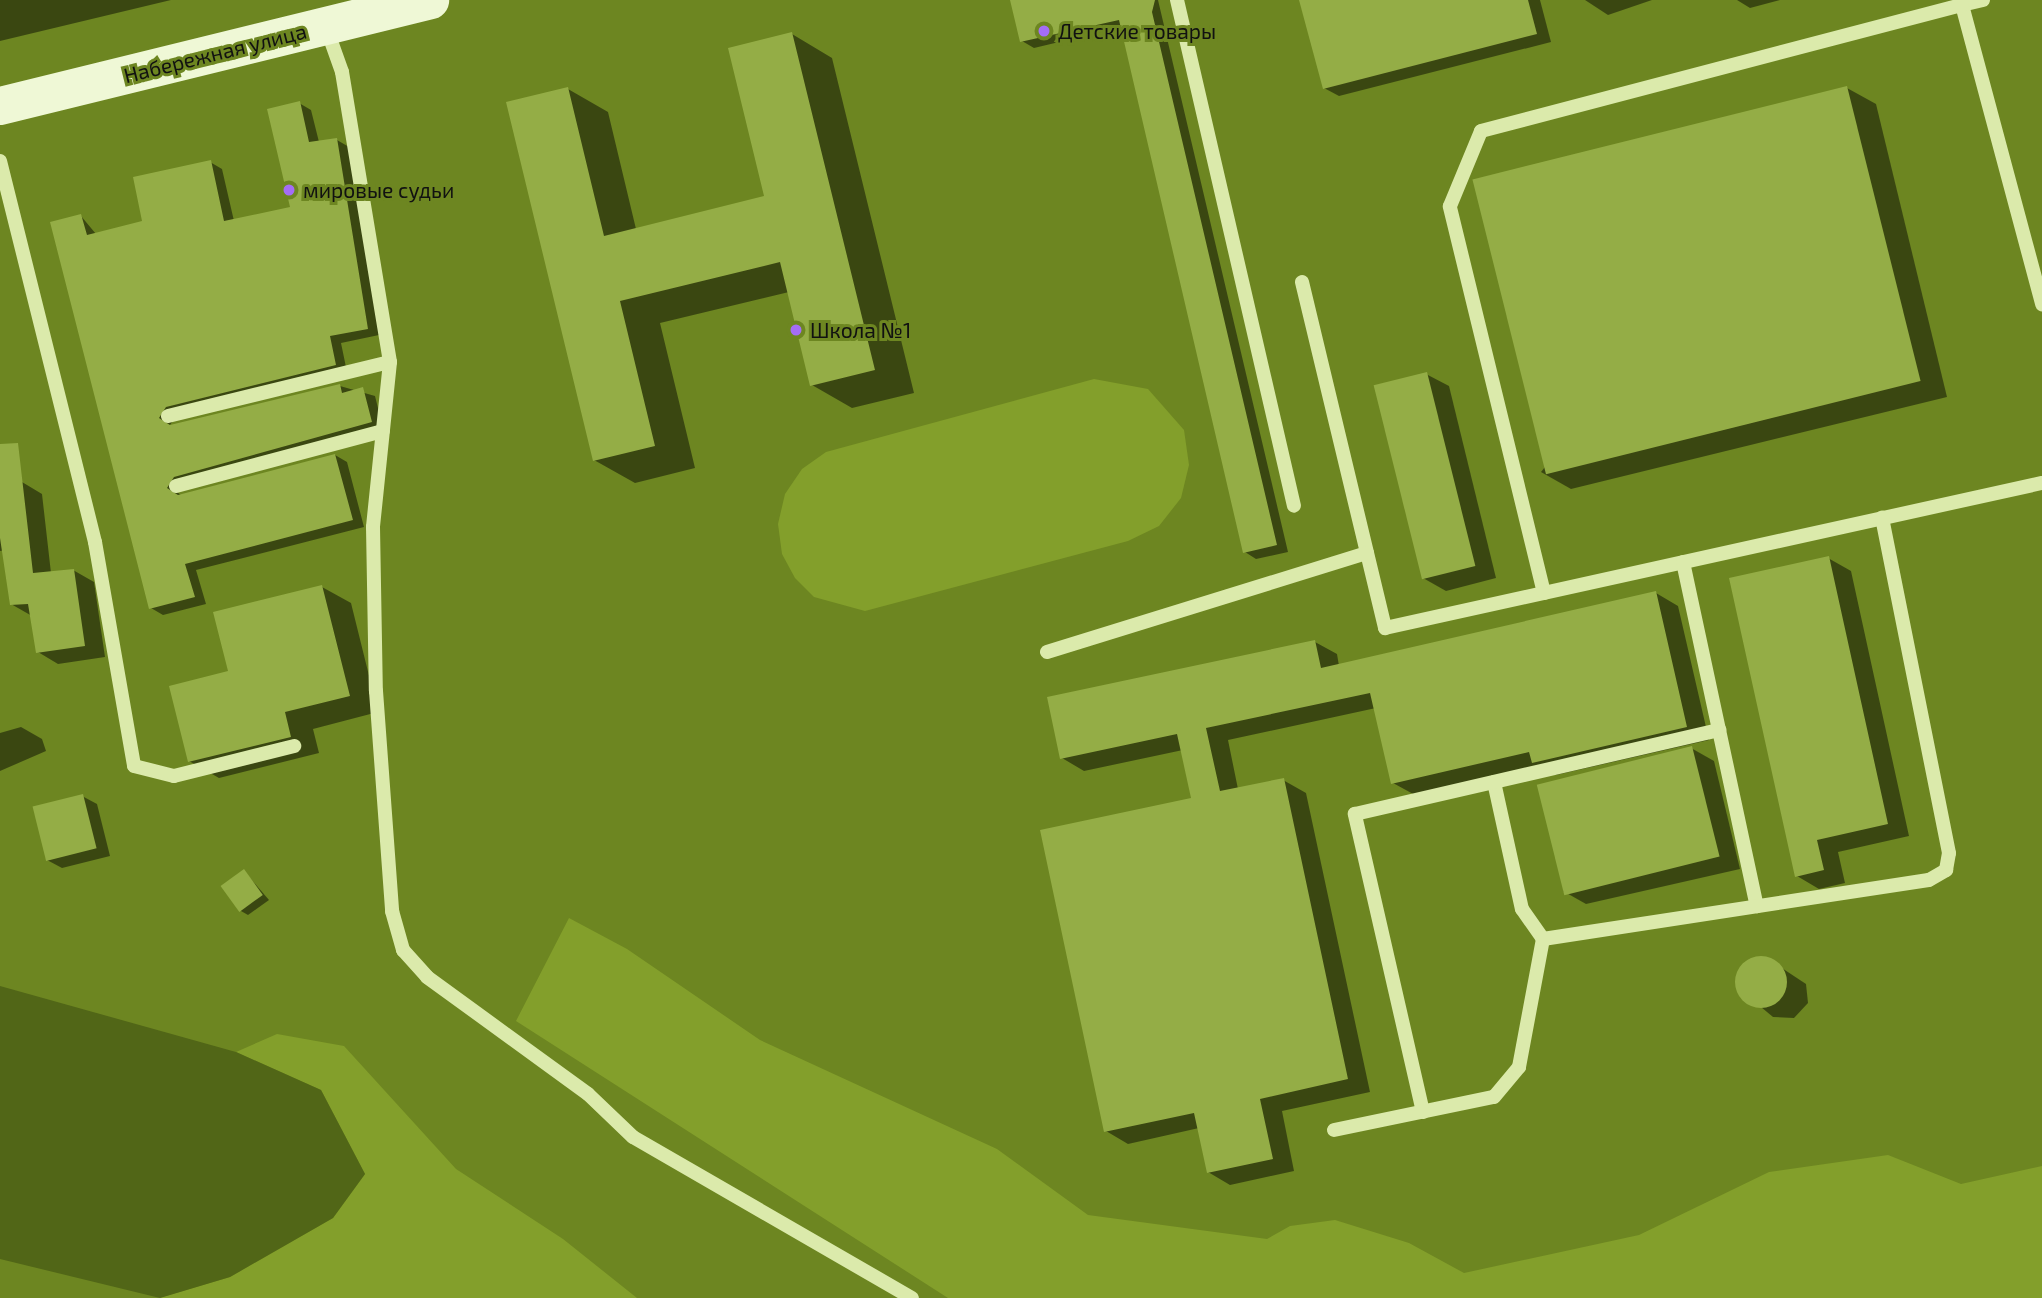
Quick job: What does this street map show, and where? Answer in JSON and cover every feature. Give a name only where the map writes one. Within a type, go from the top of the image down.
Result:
[{"type":"street","name":"Набережная улица","points":[[0,106],[430,0]]},
{"type":"lane","points":[[1177,0],[1294,506]]},
{"type":"lane","points":[[1544,593],[1450,206],[1481,131],[1983,0]]},
{"type":"lane","points":[[1962,5],[2042,304]]},
{"type":"lane","points":[[325,25],[342,72],[390,362],[373,527],[376,691],[392,911],[403,950],[427,977],[588,1094],[633,1137],[912,1298]]},
{"type":"lane","points":[[0,161],[95,542],[134,766],[174,776],[294,746]]},
{"type":"lane","points":[[1302,282],[1385,628],[2042,483]]},
{"type":"lane","points":[[168,416],[390,362]]},
{"type":"lane","points":[[176,486],[383,431]]},
{"type":"lane","points":[[1543,939],[1929,880],[1946,870],[1950,853],[1882,518]]},
{"type":"lane","points":[[1047,652],[1367,553]]},
{"type":"lane","points":[[1683,562],[1757,906]]},
{"type":"lane","points":[[1423,1112],[1354,814],[1719,730]]},
{"type":"lane","points":[[1334,1130],[1494,1097],[1519,1067],[1543,939],[1522,909],[1494,782]]},
{"type":"shaded area","points":[[1094,379],[1148,389],[1184,430],[1189,465],[1181,498],[1159,526],[1128,541],[865,611],[814,597],[795,578],[782,554],[778,524],[785,494],[802,469],[826,452]]},
{"type":"shaded area","points":[[569,918],[627,949],[760,1040],[997,1149],[1088,1215],[1267,1239],[1290,1226],[1335,1220],[1409,1243],[1464,1273],[1639,1235],[1769,1172],[1888,1155],[1961,1184],[2042,1166],[2042,1298],[948,1298],[516,1021]]},
{"type":"shaded area","points":[[0,986],[236,1052],[321,1090],[365,1174],[333,1218],[230,1277],[160,1298],[0,1259]]},
{"type":"shaded area","points":[[277,1034],[344,1046],[456,1169],[563,1239],[637,1298],[159,1298],[230,1277],[333,1218],[365,1174],[321,1090],[236,1052]]},
{"type":"building","points":[[1010,0],[1155,0],[1152,12],[1277,545],[1243,553],[1119,20],[1020,42]]},
{"type":"building","points":[[1299,0],[1528,0],[1537,34],[1323,89]]},
{"type":"building","points":[[792,32],[875,370],[810,386],[780,262],[620,301],[655,446],[593,461],[506,102],[568,87],[604,236],[764,196],[728,48]]},
{"type":"building","points":[[1847,86],[1921,381],[1546,474],[1472,179]]},
{"type":"building","points":[[300,101],[309,142],[337,138],[368,329],[330,336],[336,365],[166,407],[159,418],[170,425],[340,384],[342,393],[363,387],[372,422],[174,477],[167,488],[178,495],[335,454],[353,520],[185,564],[195,597],[149,609],[50,222],[81,214],[87,235],[142,221],[133,177],[211,160],[224,221],[290,207],[267,109]]},
{"type":"building","points":[[1427,372],[1475,566],[1422,579],[1374,385]]},
{"type":"building","points":[[18,443],[33,573],[74,569],[85,646],[36,653],[28,604],[10,605],[0,538],[0,444]]},
{"type":"building","points":[[1829,556],[1888,824],[1817,840],[1824,870],[1795,877],[1729,578]]},
{"type":"building","points":[[322,585],[350,696],[285,712],[291,737],[188,762],[169,686],[228,671],[213,612]]},
{"type":"building","points":[[1656,591],[1687,727],[1532,763],[1529,752],[1391,784],[1370,693],[1206,728],[1220,791],[1284,778],[1348,1079],[1260,1099],[1273,1159],[1207,1173],[1194,1113],[1104,1132],[1040,830],[1191,798],[1177,734],[1060,759],[1047,697],[1315,640],[1321,668]]},
{"type":"building","points":[[1692,746],[1720,857],[1564,895],[1537,785]]},
{"type":"building","points":[[83,794],[97,848],[46,861],[33,807]]},
{"type":"building","points":[[244,869],[263,895],[239,912],[221,886]]},
{"type":"building","points":[[1761,956],[1771,958],[1779,964],[1785,972],[1785,992],[1779,1000],[1771,1006],[1761,1008],[1751,1006],[1743,1000],[1737,992],[1735,982],[1737,972],[1743,964],[1751,958]]},
{"type":"place","name":"Детские товары","points":[[1044,31]]},
{"type":"place","name":"мировые судьи","points":[[289,190]]},
{"type":"place","name":"Школа №1","points":[[796,330]]}]
